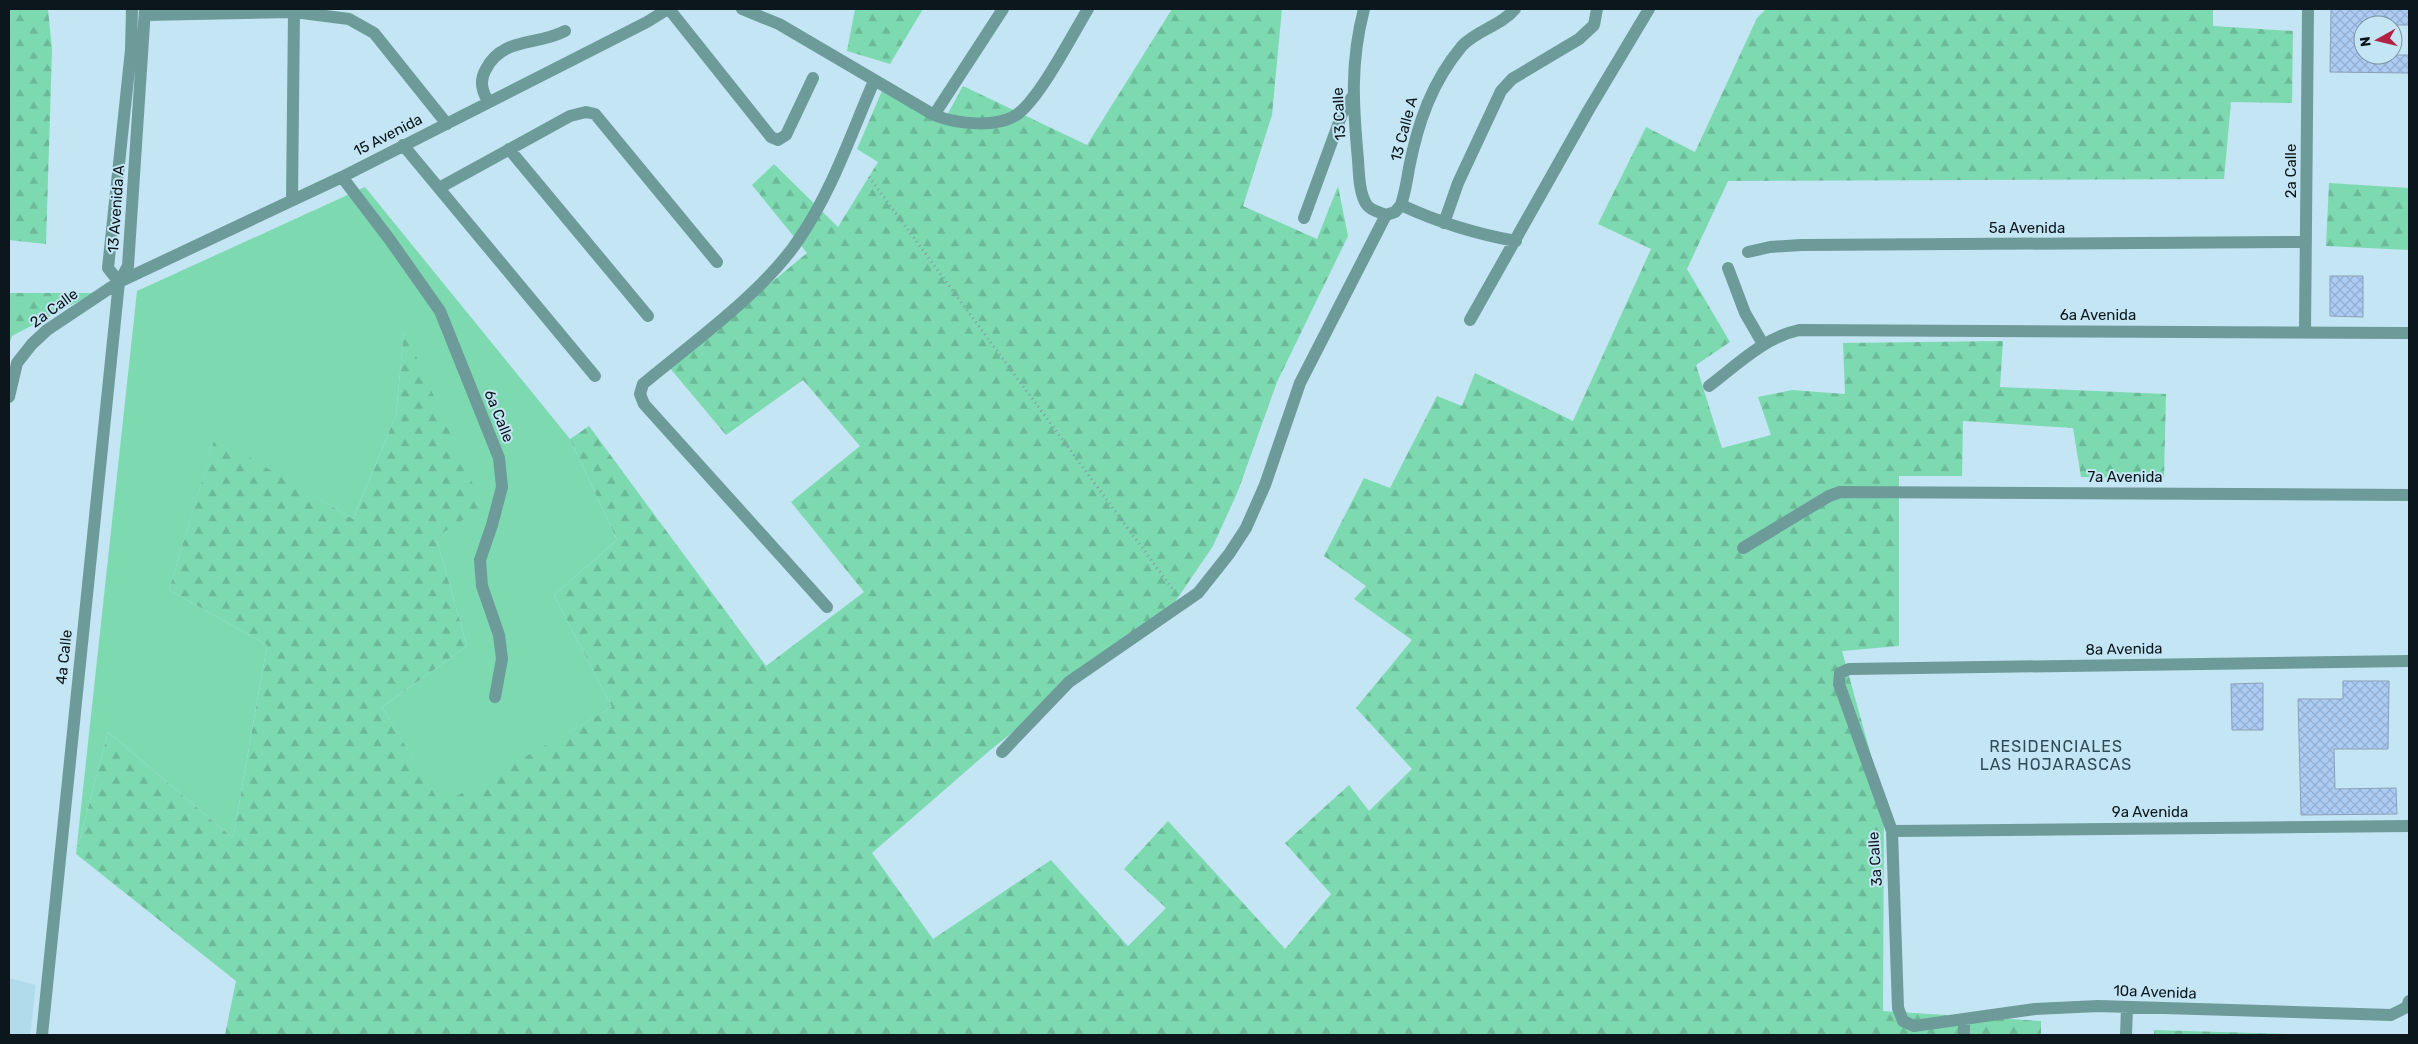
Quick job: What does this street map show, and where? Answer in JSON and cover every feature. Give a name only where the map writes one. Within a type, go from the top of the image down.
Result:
[{"type":"street","name":"13 Avenida A","points":[[132,9],[131,50],[108,268],[119,282],[128,266],[145,12]]},
{"type":"street","name":"15 Avenida","points":[[119,282],[342,177],[647,22],[668,9]]},
{"type":"street","points":[[668,9],[771,137],[778,140],[786,135],[813,78]]},
{"type":"street","points":[[742,9],[779,24],[934,115],[949,121],[986,124],[1017,115],[1031,101],[1088,9]]},
{"type":"street","points":[[934,115],[1003,9]]},
{"type":"street","name":"13 Calle","points":[[1364,9],[1356,49],[1352,97],[1360,175],[1365,202],[1370,208],[1382,213]]},
{"type":"street","name":"13 Calle A","points":[[1401,205],[1407,187],[1409,168],[1425,106],[1444,69],[1465,44],[1509,16],[1515,9]]},
{"type":"street","points":[[1444,223],[1458,183],[1501,91],[1512,79],[1579,39],[1594,25],[1597,9]]},
{"type":"street","points":[[1470,320],[1588,111],[1649,9]]},
{"type":"street","name":"2a Calle","points":[[2305,332],[2308,9]]},
{"type":"street","points":[[145,12],[294,12],[349,19],[374,33],[447,124]]},
{"type":"street","points":[[292,200],[294,12]]},
{"type":"street","points":[[488,102],[481,82],[483,74],[494,56],[510,45],[554,38],[565,31]]},
{"type":"street","points":[[827,607],[644,404],[640,394],[643,384],[744,299],[799,240],[829,185],[874,81]]},
{"type":"street","points":[[1304,218],[1342,114],[1352,97]]},
{"type":"street","points":[[439,188],[570,116],[586,112],[595,114],[717,262]]},
{"type":"street","points":[[403,146],[594,376]]},
{"type":"street","points":[[509,149],[648,316]]},
{"type":"street","name":"6a Calle","points":[[342,177],[390,240],[440,311],[499,458],[502,487],[480,560],[482,586],[498,635],[502,659],[495,697]]},
{"type":"street","points":[[1002,752],[1069,682],[1198,593],[1246,528],[1265,486],[1300,383],[1382,213],[1394,212],[1401,205],[1444,223],[1487,236],[1516,241]]},
{"type":"street","name":"5a Avenida","points":[[1748,252],[1770,247],[1801,245],[2306,242]]},
{"type":"street","points":[[1709,386],[1763,344],[1745,313],[1728,268]]},
{"type":"street","name":"2a Calle","points":[[9,397],[17,363],[32,344],[47,330],[119,282]]},
{"type":"street","name":"4a Calle","points":[[42,1035],[119,282]]},
{"type":"street","name":"6a Avenida","points":[[1763,344],[1786,333],[1799,330],[2409,333]]},
{"type":"street","name":"7a Avenida","points":[[1743,548],[1829,496],[1840,492],[2409,495]]},
{"type":"street","name":"8a Avenida","points":[[1840,673],[1849,669],[2409,661]]},
{"type":"street","name":"3a Calle","points":[[1840,673],[1839,684],[1892,831],[1898,1008],[1903,1021]]},
{"type":"street","name":"9a Avenida","points":[[1892,831],[2409,826]]},
{"type":"street","name":"10a Avenida","points":[[1903,1021],[1914,1026],[2035,1009],[2098,1006],[2391,1015],[2408,1004]]},
{"type":"street","points":[[2126,1035],[2127,1008]]},
{"type":"street","points":[[1964,1020],[1964,1035]]},
{"type":"path","points":[[869,177],[1183,604]]},
{"type":"shaded area","points":[[9,978],[36,985],[30,1035],[9,1035]]},
{"type":"green space","points":[[9,9],[48,9],[52,50],[46,244],[9,240]]},
{"type":"green space","points":[[855,9],[923,9],[890,64],[847,51]]},
{"type":"green space","points":[[1172,9],[1282,9],[1272,115],[1243,206],[1317,239],[1338,186],[1348,236],[1277,382],[1238,491],[1213,546],[1175,602],[988,752],[872,853],[933,939],[1051,860],[1128,946],[1166,908],[1124,869],[1168,821],[1285,949],[1331,894],[1285,843],[1349,785],[1369,811],[1412,769],[1356,708],[1412,640],[1354,599],[1366,586],[1324,556],[1364,478],[1390,488],[1437,396],[1462,406],[1475,373],[1573,421],[1651,249],[1598,224],[1646,127],[1695,152],[1757,18],[1766,9],[2213,9],[2213,26],[2293,31],[2292,103],[2231,102],[2224,179],[1728,181],[1687,269],[1730,342],[1696,365],[1722,448],[1771,435],[1758,397],[1792,390],[1845,394],[1843,343],[2003,341],[2000,387],[2166,394],[2164,478],[2081,477],[2073,428],[1963,421],[1962,476],[1899,476],[1899,646],[1842,651],[1884,802],[1883,1011],[2041,1021],[2041,1035],[225,1035],[236,981],[76,854],[108,732],[233,838],[267,645],[169,590],[215,437],[353,519],[396,415],[404,329],[483,507],[436,537],[467,646],[382,707],[441,805],[612,707],[554,595],[617,540],[570,439],[589,426],[766,666],[864,592],[791,502],[860,446],[803,380],[726,435],[669,367],[807,253],[752,185],[774,164],[838,227],[878,162],[857,149],[882,91],[942,124],[963,86],[1087,145]]},
{"type":"green space","points":[[2329,183],[2409,188],[2409,250],[2326,246]]},
{"type":"green space","points":[[365,187],[570,439],[617,540],[554,595],[612,707],[441,806],[382,707],[467,646],[436,537],[404,331],[396,415],[353,519],[215,438],[169,590],[267,645],[233,838],[108,732],[76,854],[137,291]]},
{"type":"green space","points":[[9,293],[94,293],[12,336],[9,345]]},
{"type":"green space","points":[[2154,1030],[2318,1035],[2154,1035]]},
{"type":"building","points":[[2331,9],[2409,9],[2409,25],[2403,25],[2403,15],[2353,15],[2353,65],[2403,65],[2403,55],[2409,55],[2409,73],[2330,72]]},
{"type":"building","points":[[2330,276],[2363,276],[2363,317],[2330,316]]},
{"type":"building","points":[[2343,681],[2389,681],[2388,749],[2334,749],[2335,789],[2396,788],[2397,814],[2301,815],[2298,699],[2343,699]]},
{"type":"building","points":[[2263,683],[2263,730],[2232,730],[2231,684]]},
{"type":"district","name":"RESIDENCIALES LAS HOJARASCAS","points":[[2056,755]]}]
